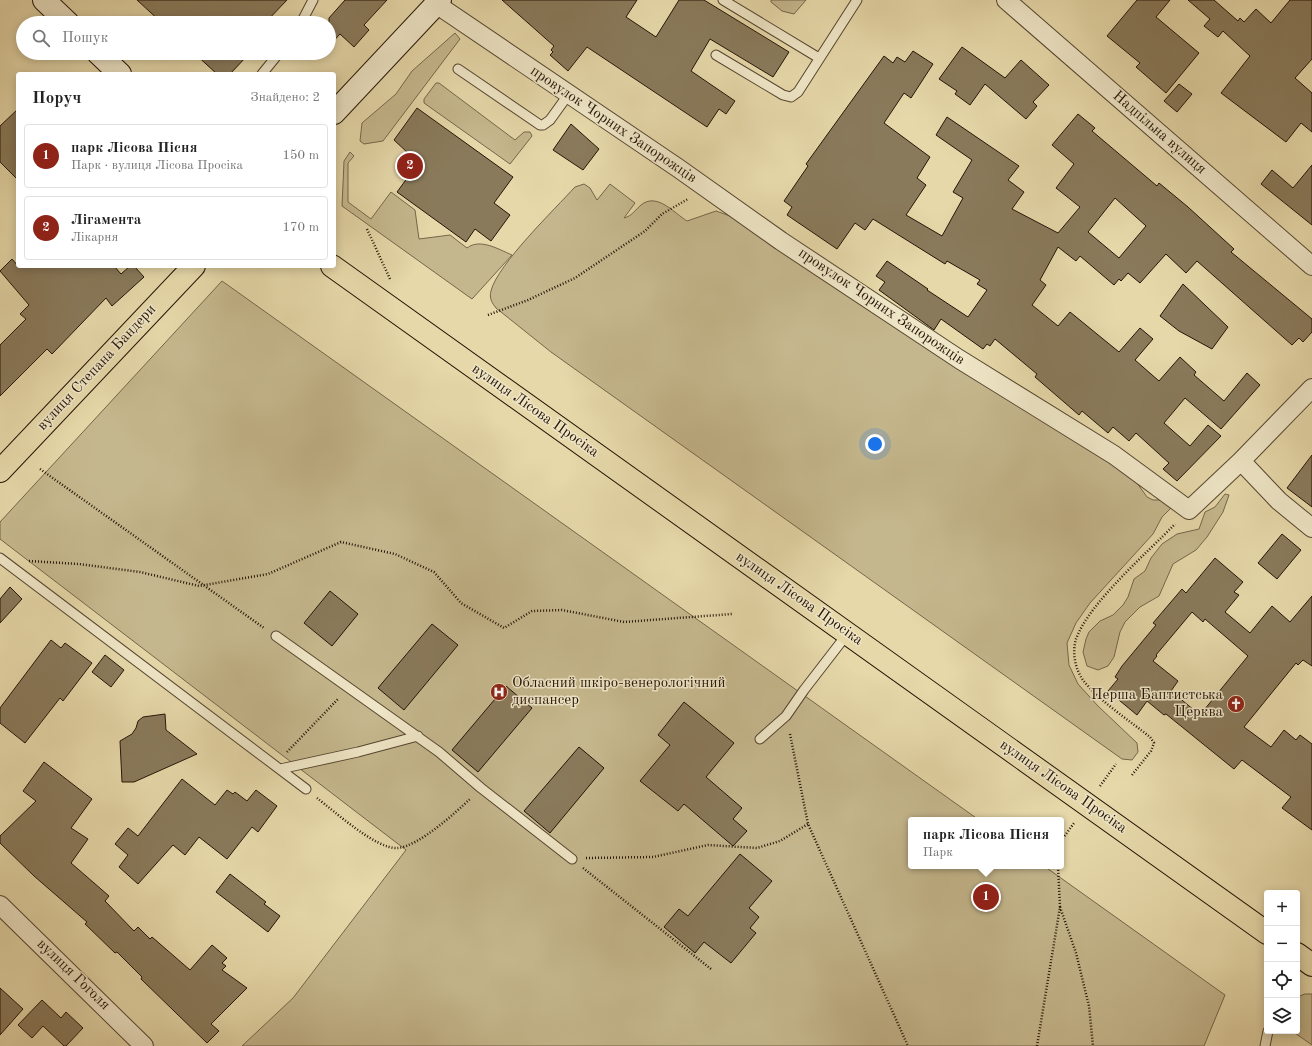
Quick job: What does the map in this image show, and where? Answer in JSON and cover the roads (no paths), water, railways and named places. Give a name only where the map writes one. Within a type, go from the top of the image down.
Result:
[{"type":"main road","points":[[44,0],[61,16]]},
{"type":"main road","points":[[336,111],[438,2]]},
{"type":"main road","points":[[105,60],[118,72]]},
{"type":"main road","name":"вулиця Степана Бандери","points":[[0,471],[192,268]]},
{"type":"main road","name":"вулиця Лісова Просіка","points":[[335,268],[1264,930]]},
{"type":"main road","points":[[1300,956],[1312,965]]},
{"type":"street","name":"Надпільна вулиця","points":[[1006,0],[1312,266]]},
{"type":"street","name":"провулок Чорних Запорожців","points":[[438,2],[568,95],[706,188],[781,241],[958,359],[1118,458],[1189,510],[1240,461]]},
{"type":"street","points":[[1312,388],[1240,461],[1279,501],[1312,528]]},
{"type":"street","name":"вулиця Гоголя","points":[[0,905],[144,1046]]},
{"type":"lane","points":[[305,16],[313,0]]},
{"type":"lane","points":[[723,0],[819,58]]},
{"type":"lane","points":[[716,55],[787,97],[791,97],[798,92],[857,0]]},
{"type":"lane","points":[[264,72],[273,60]]},
{"type":"lane","points":[[458,69],[540,125],[543,125],[550,120],[568,95]]},
{"type":"lane","points":[[0,559],[306,789]]},
{"type":"lane","points":[[760,739],[786,716],[848,633]]},
{"type":"lane","points":[[276,636],[418,736],[481,788],[572,859]]},
{"type":"lane","points":[[277,767],[358,752],[418,736]]},
{"type":"lane","points":[[1265,1046],[1267,1034]]},
{"type":"place","name":"Лігамента","points":[[410,166]]},
{"type":"place","name":"Обласний шкіро-венерологічний диспансер","points":[[499,692]]},
{"type":"place","name":"Перша Баптистська Церква","points":[[1236,704]]},
{"type":"place","name":"парк Лісова Пісня","points":[[986,897]]}]
